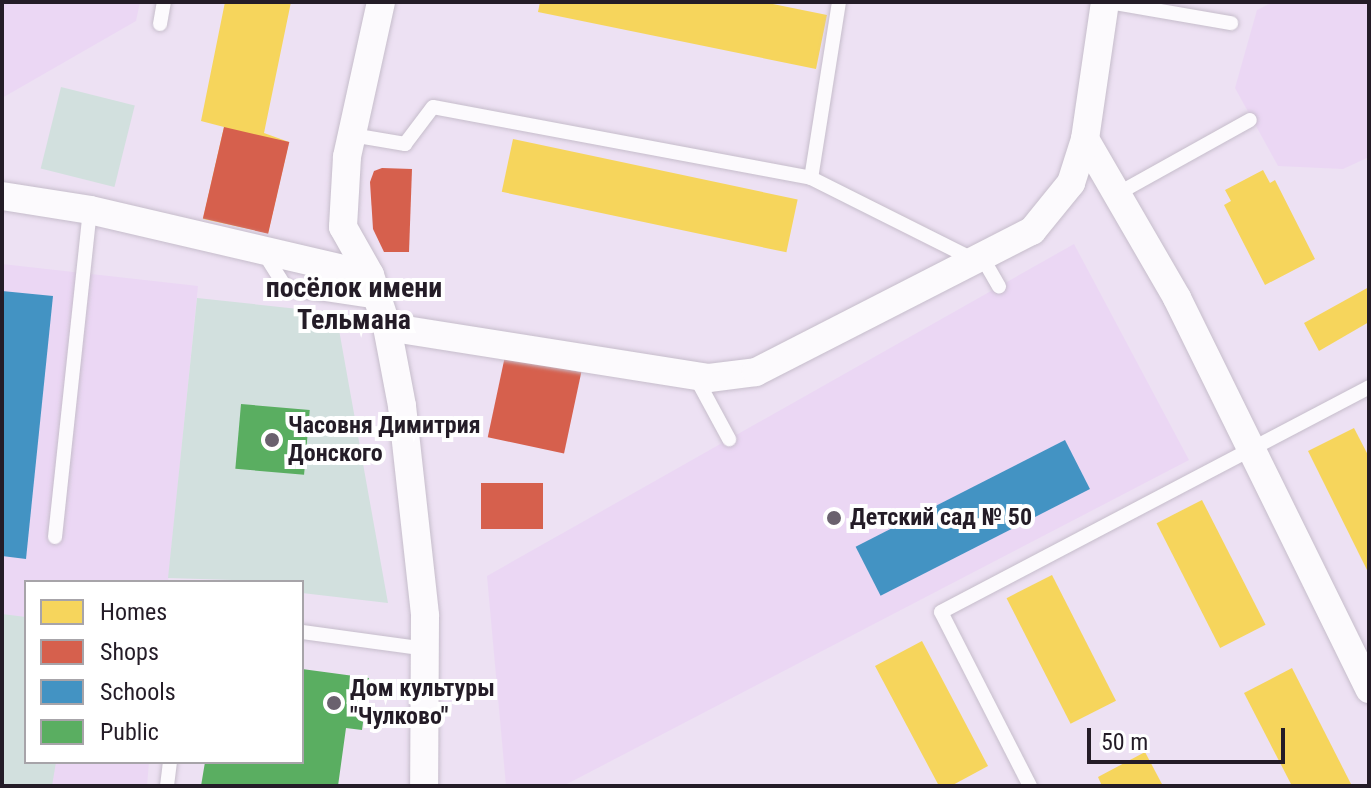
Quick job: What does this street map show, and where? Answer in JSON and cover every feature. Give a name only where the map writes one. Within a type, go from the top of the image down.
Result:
[{"type":"street","points":[[381,2],[352,135],[343,227],[370,275],[383,315],[402,406],[426,649],[424,786]]},
{"type":"street","points":[[383,315],[695,375],[756,372],[1032,231],[1071,183],[1085,139],[1107,2]]},
{"type":"street","points":[[1085,139],[1177,298],[1369,689]]},
{"type":"street","points":[[2,196],[90,210],[370,275]]},
{"type":"lane","points":[[160,24],[164,2]]},
{"type":"lane","points":[[811,178],[839,2]]},
{"type":"lane","points":[[1107,2],[1231,23]]},
{"type":"lane","points":[[352,135],[405,144],[433,107],[811,178],[979,259],[999,286]]},
{"type":"lane","points":[[1117,194],[1250,120]]},
{"type":"lane","points":[[55,537],[90,210]]},
{"type":"lane","points":[[262,250],[286,288],[383,315]]},
{"type":"lane","points":[[695,375],[729,439]]},
{"type":"lane","points":[[1030,786],[941,612],[1369,387]]},
{"type":"lane","points":[[304,632],[426,649]]},
{"type":"lane","points":[[167,786],[170,764]]},
{"type":"shaded area","points":[[2,2],[140,2],[136,21],[2,98]]},
{"type":"shaded area","points":[[1273,2],[1369,2],[1369,157],[1343,169],[1278,166],[1235,88],[1257,10]]},
{"type":"shaded area","points":[[61,87],[135,105],[114,187],[41,169]]},
{"type":"shaded area","name":"Детский сад № 50","points":[[1074,244],[1189,460],[563,786],[506,786],[487,576]]},
{"type":"shaded area","points":[[2,264],[198,286],[168,580],[24,580],[24,764],[149,764],[147,786],[2,786]]},
{"type":"shaded area","points":[[197,298],[336,313],[388,603],[304,593],[304,580],[168,578]]},
{"type":"shaded area","points":[[2,614],[24,617],[24,764],[56,764],[52,786],[2,786]]},
{"type":"building: Homes","points":[[225,2],[291,2],[264,133],[289,142],[268,233],[203,219],[224,127],[201,121]]},
{"type":"building: Homes","points":[[540,2],[763,2],[827,15],[816,69],[538,12]]},
{"type":"building: Homes","points":[[513,139],[798,200],[786,252],[502,192]]},
{"type":"building: Homes","points":[[1263,170],[1270,183],[1275,180],[1315,259],[1265,285],[1224,205],[1231,201],[1225,190]]},
{"type":"building: Homes","points":[[1369,287],[1369,322],[1319,351],[1304,323]]},
{"type":"building: Homes","points":[[1354,428],[1369,457],[1369,574],[1308,451]]},
{"type":"building: Homes","points":[[1202,500],[1266,625],[1220,648],[1157,523]]},
{"type":"building: Homes","points":[[1052,575],[1116,701],[1071,724],[1007,598]]},
{"type":"building: Homes","points":[[922,641],[988,766],[951,786],[939,786],[875,666]]},
{"type":"building: Homes","points":[[1292,668],[1352,786],[1292,786],[1244,693]]},
{"type":"building: Homes","points":[[1145,752],[1163,786],[1102,786],[1098,777]]},
{"type":"building: Shops","points":[[224,127],[289,142],[268,234],[203,219]]},
{"type":"building: Shops","points":[[382,168],[412,169],[409,252],[384,252],[373,229],[370,182],[374,171]]},
{"type":"building: Shops","points":[[505,356],[581,372],[564,453],[488,437]]},
{"type":"building: Shops","points":[[481,483],[543,483],[543,529],[481,529]]},
{"type":"building: Schools","points":[[2,291],[53,296],[26,559],[2,556]]},
{"type":"building: Schools","points":[[1065,440],[1090,489],[881,596],[856,547]]},
{"type":"building: Public","name":"Часовня Димитрия Донского","points":[[241,404],[310,410],[304,475],[235,469]]},
{"type":"building: Public","name":"Дом культуры \"Чулково\"","points":[[304,669],[369,678],[362,730],[346,728],[338,786],[201,786],[205,764],[304,764]]},
{"type":"place","name":"Часовня Димитрия Донского","points":[[272,440]]},
{"type":"place","name":"Детский сад № 50","points":[[834,518]]},
{"type":"place","name":"Дом культуры \"Чулково\"","points":[[334,703]]},
{"type":"district","name":"посёлок имени Тельмана","points":[[354,304]]}]
